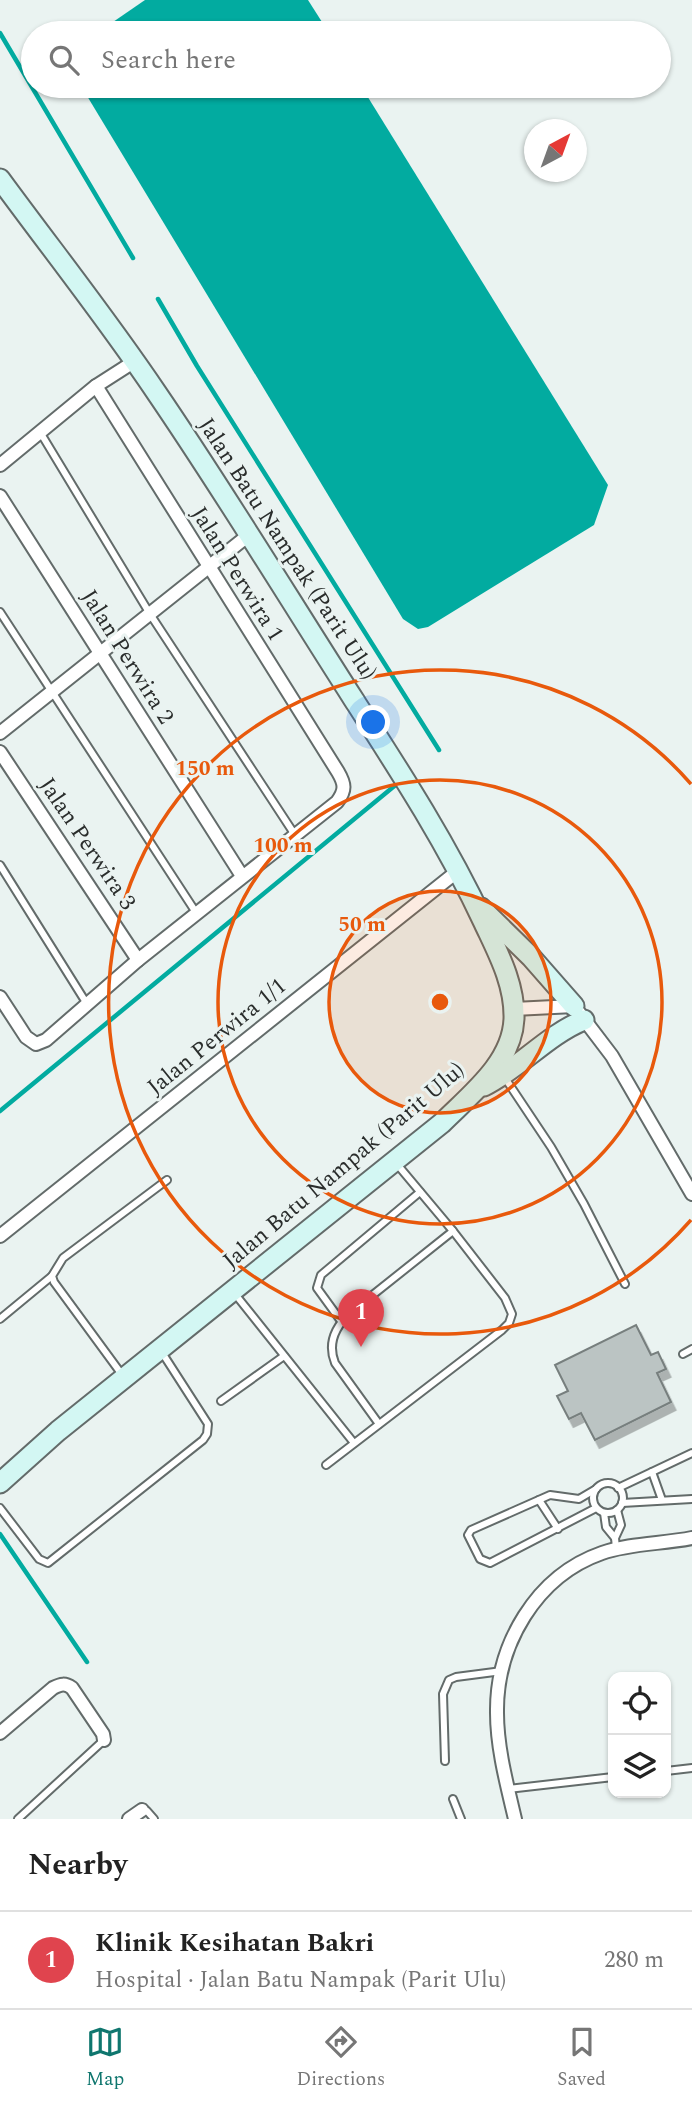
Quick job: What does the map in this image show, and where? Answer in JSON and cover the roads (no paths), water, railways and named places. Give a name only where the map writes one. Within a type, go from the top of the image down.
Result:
[{"type":"street","name":"Jalan Batu Nampak (Parit Ulu)","points":[[0,179],[135,362],[250,534],[410,786],[473,900],[508,978],[514,1009],[509,1042],[486,1080],[442,1122],[58,1431],[0,1483]]},
{"type":"street","points":[[0,465],[96,386],[135,362]]},
{"type":"street","name":"Jalan Perwira 1","points":[[96,386],[344,783],[343,794],[337,802],[295,835]]},
{"type":"street","name":"Jalan Perwira 2","points":[[0,496],[242,876]]},
{"type":"street","points":[[0,733],[250,534]]},
{"type":"street","name":"Jalan Perwira 3","points":[[0,752],[138,960]]},
{"type":"street","points":[[0,997],[26,1037],[36,1044],[46,1040],[138,960],[295,835]]},
{"type":"street","name":"Jalan Perwira 1/1","points":[[0,1236],[458,870]]},
{"type":"street","points":[[473,900],[513,937],[579,1013],[612,1056],[692,1194]]},
{"type":"street","points":[[514,1009],[579,1013]]},
{"type":"street","points":[[474,1091],[504,1076],[565,1029],[579,1013]]},
{"type":"street","points":[[515,1819],[497,1713],[502,1671],[517,1627],[552,1582],[577,1564],[616,1544],[692,1538]]},
{"type":"street","points":[[0,1733],[53,1688],[66,1684],[72,1688],[88,1711],[104,1740]]},
{"type":"street","points":[[129,1819],[142,1810]]},
{"type":"lane","points":[[40,432],[150,614],[295,835]]},
{"type":"lane","points":[[0,612],[197,914]]},
{"type":"lane","points":[[0,865],[87,1004]]},
{"type":"lane","points":[[504,1076],[558,1158],[625,1284]]},
{"type":"lane","points":[[326,1465],[509,1323],[512,1314],[505,1298],[394,1161]]},
{"type":"lane","points":[[0,1320],[52,1276],[62,1258],[167,1180]]},
{"type":"lane","points":[[341,1321],[317,1288],[321,1275],[420,1192]]},
{"type":"lane","points":[[379,1424],[331,1355],[333,1336],[341,1321],[453,1231]]},
{"type":"lane","points":[[52,1276],[124,1378]]},
{"type":"lane","points":[[232,1291],[354,1443]]},
{"type":"lane","points":[[683,1354],[692,1349]]},
{"type":"lane","points":[[0,1508],[39,1559],[48,1563],[203,1440],[208,1434],[208,1424],[159,1350]]},
{"type":"lane","points":[[221,1401],[284,1356]]},
{"type":"lane","points":[[618,1488],[692,1453]]},
{"type":"lane","points":[[652,1472],[662,1500]]},
{"type":"lane","points":[[596,1508],[490,1563],[480,1559],[468,1535],[471,1530],[550,1495],[579,1499],[607,1484],[618,1488],[621,1493],[621,1525],[616,1544]]},
{"type":"lane","points":[[596,1489],[593,1495],[596,1508],[604,1513],[606,1527],[616,1544]]},
{"type":"lane","points":[[604,1513],[619,1507],[662,1500],[692,1499]]},
{"type":"lane","points":[[539,1500],[558,1529]]},
{"type":"lane","points":[[445,1760],[443,1694],[449,1680],[502,1671]]},
{"type":"lane","points":[[18,1819],[104,1740]]},
{"type":"lane","points":[[671,1770],[692,1768]]},
{"type":"lane","points":[[508,1789],[608,1778]]},
{"type":"lane","points":[[453,1799],[461,1819]]},
{"type":"lane","points":[[142,1810],[147,1811],[154,1819]]},
{"type":"water","points":[[145,0],[308,0],[321,21],[114,21]]},
{"type":"water","points":[[88,98],[368,98],[608,485],[594,525],[428,627],[418,629],[403,619]]},
{"type":"waterway","points":[[0,33],[21,69]]},
{"type":"waterway","points":[[38,98],[133,258]]},
{"type":"waterway","points":[[158,299],[197,366],[439,750]]},
{"type":"waterway","points":[[0,1111],[398,783]]},
{"type":"waterway","points":[[0,1534],[87,1662]]},
{"type":"place","name":"Klinik Kesihatan Bakri","points":[[361,1347]]}]
